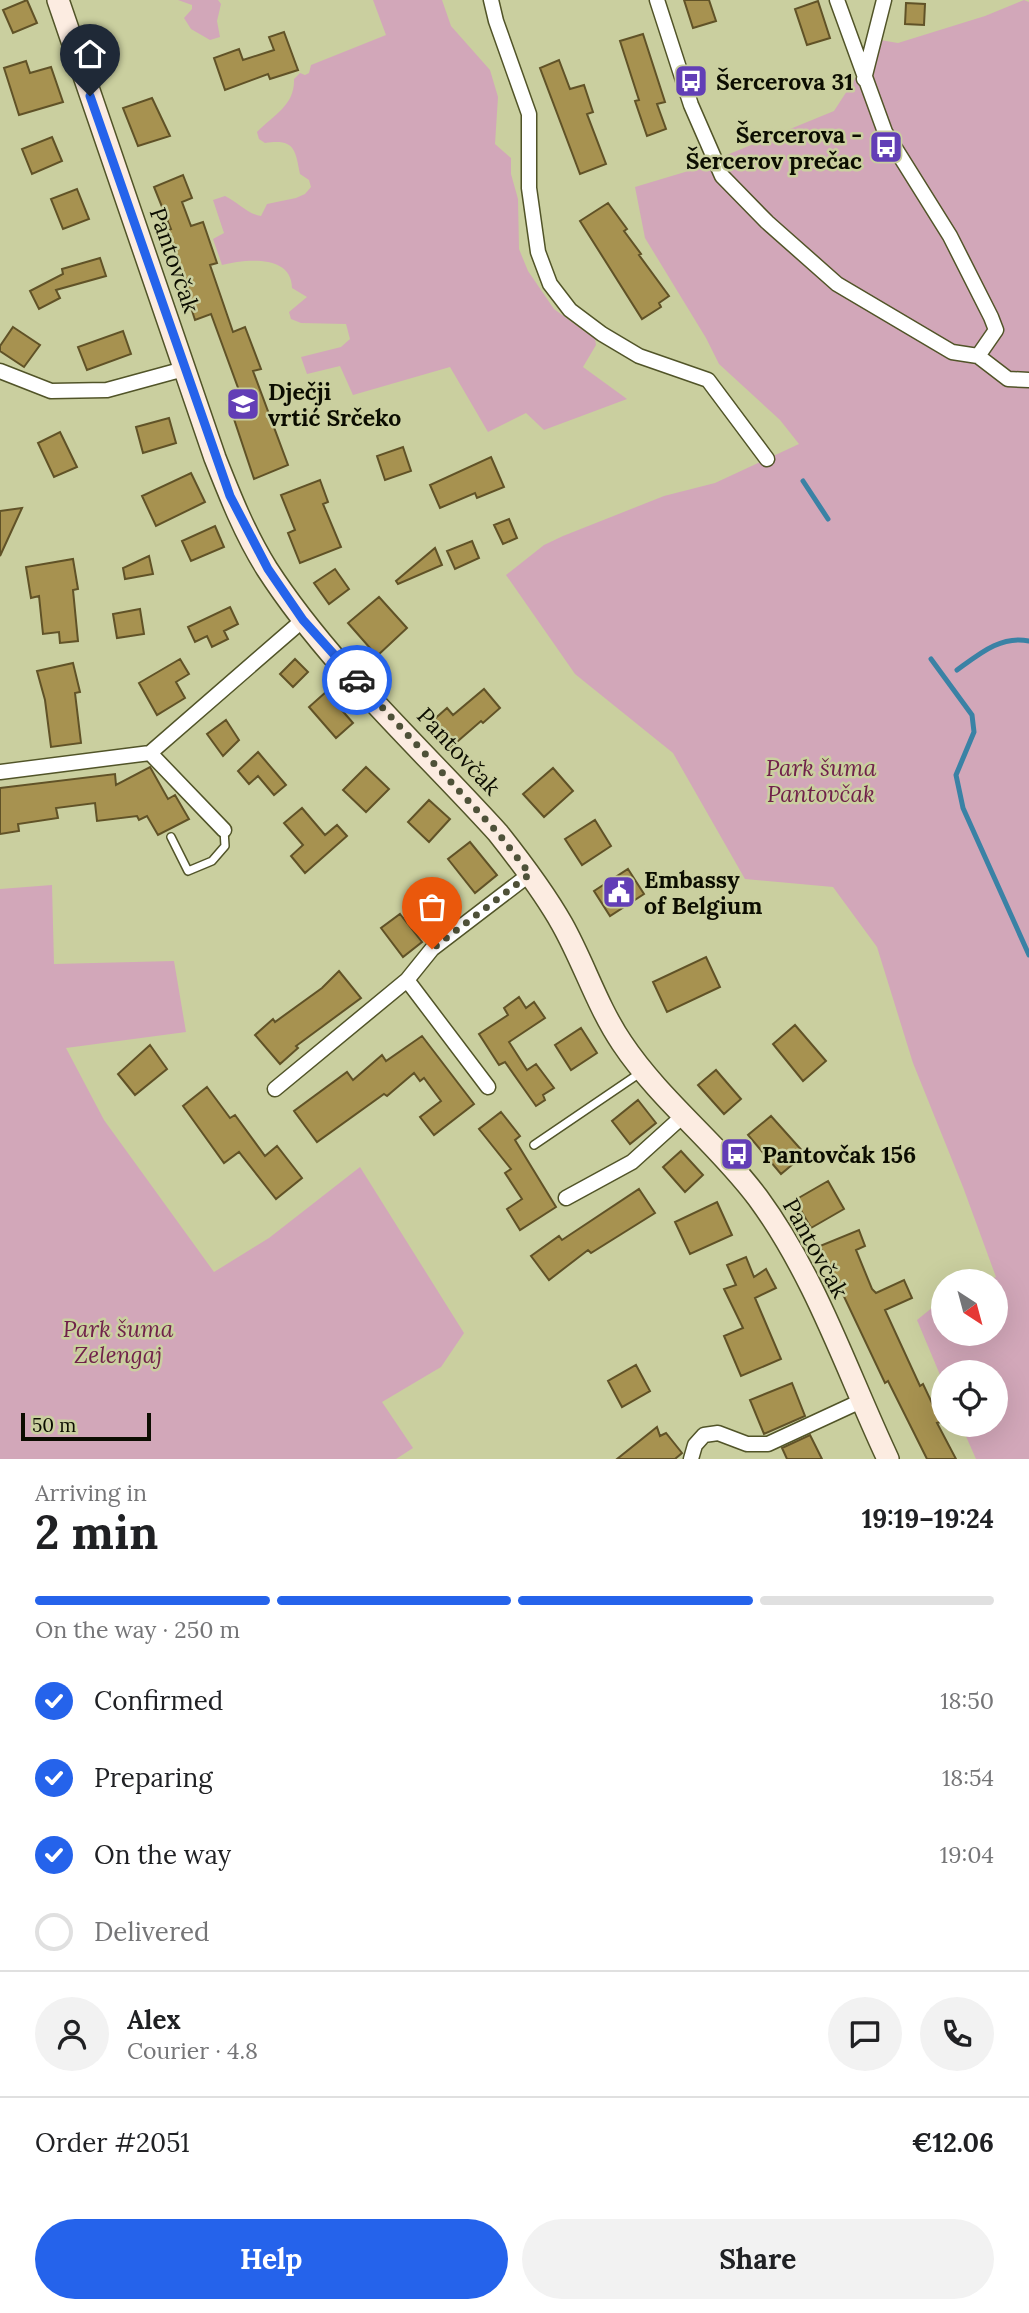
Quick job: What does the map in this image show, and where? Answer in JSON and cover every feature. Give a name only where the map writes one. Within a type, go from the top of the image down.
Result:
[{"type":"main road","name":"Pantovčak","points":[[58,0],[184,369],[235,507],[256,549],[303,620],[498,833],[530,874],[562,925],[621,1041],[643,1071],[757,1197],[788,1243],[812,1290],[888,1459]]},
{"type":"street","points":[[491,0],[529,114],[529,188],[538,252],[550,284],[570,310],[602,334],[639,356],[708,380],[766,458]]},
{"type":"street","points":[[657,0],[691,105],[722,176],[767,222],[837,285],[952,352],[978,356],[1008,379],[1029,380]]},
{"type":"street","points":[[837,0],[885,132],[950,236],[991,317],[996,330],[978,356]]},
{"type":"street","points":[[864,79],[884,0]]},
{"type":"street","points":[[0,371],[51,391],[107,390],[184,369]]},
{"type":"street","points":[[0,772],[150,754],[303,620]]},
{"type":"street","points":[[150,754],[224,830]]},
{"type":"street","points":[[275,1089],[407,980],[432,949],[530,874]]},
{"type":"street","points":[[407,980],[488,1087]]},
{"type":"street","points":[[566,1198],[632,1162],[684,1115]]},
{"type":"street","points":[[691,1459],[695,1445],[704,1435],[718,1433],[747,1444],[768,1444],[861,1401]]},
{"type":"lane","points":[[171,837],[188,871],[212,861],[225,846],[224,830]]},
{"type":"lane","points":[[534,1145],[643,1071]]},
{"type":"green space","points":[[178,0],[218,0],[221,4],[217,21],[220,37],[210,40],[191,29],[184,18],[192,5]]},
{"type":"green space","points":[[373,0],[442,0],[451,26],[490,70],[498,97],[495,144],[511,158],[511,174],[518,199],[519,249],[528,271],[554,309],[595,339],[596,345],[583,367],[627,399],[544,430],[526,413],[488,432],[450,367],[353,395],[340,366],[307,374],[301,357],[341,347],[350,339],[346,324],[301,323],[291,319],[289,312],[307,297],[292,288],[290,277],[276,264],[243,261],[222,265],[213,239],[224,233],[213,200],[225,196],[251,213],[261,216],[267,204],[296,198],[311,187],[309,180],[300,174],[292,147],[282,142],[265,143],[259,139],[257,132],[287,102],[294,79],[300,73],[305,75],[309,73],[311,65],[386,35]]},
{"type":"green space","name":"Park šuma Pantovčak","points":[[1024,0],[1029,2],[1029,1459],[976,1459],[966,1437],[1008,1437],[1008,1360],[934,1360],[917,1320],[931,1309],[931,1346],[1008,1346],[1008,1269],[993,1269],[913,1063],[877,947],[833,887],[745,879],[673,753],[575,674],[506,575],[544,545],[563,536],[664,496],[715,483],[799,444],[780,420],[719,364],[645,238],[635,187],[685,172],[834,111],[880,40],[898,43],[985,16]]},
{"type":"green space","name":"Park šuma Zelengaj","points":[[52,885],[54,964],[174,961],[186,1032],[66,1048],[104,1120],[214,1272],[269,1238],[360,1167],[464,1333],[441,1367],[382,1402],[413,1448],[396,1459],[0,1459],[0,889]]},
{"type":"building","points":[[27,0],[37,23],[13,33],[3,10]]},
{"type":"building","points":[[684,0],[709,0],[716,21],[693,28]]},
{"type":"building","points":[[818,1],[830,38],[807,45],[795,9]]},
{"type":"building","points":[[906,3],[925,4],[924,25],[905,24]]},
{"type":"building","points":[[284,32],[298,70],[270,79],[268,74],[225,90],[214,58],[239,49],[243,60],[274,50],[269,37]]},
{"type":"building","points":[[643,34],[665,102],[657,104],[666,129],[647,136],[635,101],[639,100],[620,41]]},
{"type":"building","points":[[559,60],[570,89],[584,85],[593,112],[587,114],[606,164],[580,174],[540,68]]},
{"type":"building","points":[[26,61],[30,73],[51,67],[63,102],[19,115],[4,68]]},
{"type":"building","points":[[152,98],[170,136],[138,146],[123,108]]},
{"type":"building","points":[[52,137],[62,161],[32,174],[22,149]]},
{"type":"building","points":[[183,175],[192,198],[182,202],[191,226],[203,222],[217,263],[210,265],[233,332],[245,327],[261,369],[253,371],[288,465],[254,479],[228,401],[241,396],[211,314],[195,320],[186,292],[189,290],[167,230],[171,229],[154,187]]},
{"type":"building","points":[[77,189],[89,219],[63,229],[51,199]]},
{"type":"building","points":[[608,203],[627,229],[624,231],[641,254],[639,255],[669,296],[659,303],[661,307],[642,319],[580,221]]},
{"type":"building","points":[[100,258],[106,276],[56,290],[60,298],[39,309],[30,291],[63,274],[62,269]]},
{"type":"building","points":[[13,327],[40,345],[24,367],[0,351],[0,346]]},
{"type":"building","points":[[123,331],[131,354],[87,370],[78,347]]},
{"type":"building","points":[[169,418],[176,443],[143,453],[136,427]]},
{"type":"building","points":[[60,432],[77,467],[54,477],[38,443]]},
{"type":"building","points":[[403,447],[411,471],[385,480],[377,456]]},
{"type":"building","points":[[491,457],[504,487],[477,498],[475,493],[440,508],[430,485]]},
{"type":"building","points":[[191,473],[205,502],[156,526],[142,496]]},
{"type":"building","points":[[320,480],[328,502],[323,504],[341,547],[300,563],[288,533],[295,530],[281,495]]},
{"type":"building","points":[[22,508],[0,556],[0,511]]},
{"type":"building","points":[[509,519],[517,538],[503,544],[494,525]]},
{"type":"building","points":[[215,526],[224,547],[191,561],[182,541]]},
{"type":"building","points":[[472,541],[479,558],[455,569],[447,551]]},
{"type":"building","points":[[435,548],[442,565],[398,584],[396,581]]},
{"type":"building","points":[[149,556],[153,574],[125,579],[123,568]]},
{"type":"building","points":[[73,559],[78,589],[73,590],[78,641],[60,643],[59,632],[43,634],[39,596],[31,598],[26,567]]},
{"type":"building","points":[[335,569],[349,589],[329,604],[314,583]]},
{"type":"building","points":[[379,597],[407,628],[377,656],[348,623]]},
{"type":"building","points":[[230,607],[238,624],[224,631],[228,639],[212,647],[207,636],[195,642],[188,627]]},
{"type":"building","points":[[140,609],[144,634],[117,638],[113,614]]},
{"type":"building","points":[[180,659],[189,674],[176,682],[185,698],[157,715],[139,683]]},
{"type":"building","points":[[295,659],[308,672],[293,687],[280,674]]},
{"type":"building","points":[[73,663],[80,692],[75,693],[81,743],[51,747],[45,700],[37,671]]},
{"type":"building","points":[[484,689],[500,708],[451,747],[430,723],[447,708],[453,715]]},
{"type":"building","points":[[326,692],[353,723],[336,738],[309,707]]},
{"type":"building","points":[[226,720],[239,740],[223,756],[207,734]]},
{"type":"building","points":[[258,752],[286,785],[274,795],[258,776],[249,784],[238,771]]},
{"type":"building","points":[[150,767],[168,799],[175,795],[189,819],[158,835],[147,816],[139,820],[137,816],[97,821],[95,803],[56,808],[58,818],[18,824],[19,831],[0,834],[0,788],[115,774],[116,785]]},
{"type":"building","points":[[366,767],[389,789],[366,812],[343,790]]},
{"type":"building","points":[[553,768],[573,791],[544,817],[523,794]]},
{"type":"building","points":[[429,800],[450,819],[429,842],[408,822]]},
{"type":"building","points":[[302,808],[325,835],[337,825],[347,836],[305,873],[291,856],[303,845],[284,823]]},
{"type":"building","points":[[595,820],[611,846],[582,865],[565,839]]},
{"type":"building","points":[[470,842],[497,875],[475,893],[448,859]]},
{"type":"building","name":"Embassy of Belgium","points":[[628,869],[644,894],[610,916],[594,891]]},
{"type":"building","points":[[400,914],[422,942],[403,957],[381,928]]},
{"type":"building","points":[[706,957],[720,987],[667,1012],[653,982]]},
{"type":"building","points":[[339,971],[361,998],[296,1046],[298,1048],[280,1064],[255,1035],[273,1019],[275,1022],[322,988]]},
{"type":"building","points":[[519,997],[526,1008],[534,1002],[545,1018],[509,1042],[527,1070],[536,1064],[554,1088],[543,1095],[545,1100],[536,1106],[505,1062],[499,1065],[479,1034],[508,1015],[504,1008]]},
{"type":"building","points":[[795,1025],[826,1061],[803,1081],[773,1044]]},
{"type":"building","points":[[581,1028],[597,1053],[571,1070],[555,1045]]},
{"type":"building","points":[[422,1036],[474,1104],[434,1135],[420,1117],[441,1101],[424,1078],[420,1081],[414,1073],[387,1096],[384,1094],[317,1142],[294,1111],[347,1072],[353,1080],[382,1055],[386,1061]]},
{"type":"building","points":[[150,1045],[167,1069],[135,1095],[118,1074]]},
{"type":"building","points":[[716,1070],[741,1099],[724,1114],[698,1085]]},
{"type":"building","points":[[207,1087],[230,1118],[235,1115],[265,1156],[277,1146],[302,1178],[276,1199],[239,1152],[224,1163],[183,1106]]},
{"type":"building","points":[[638,1100],[656,1123],[630,1144],[612,1121]]},
{"type":"building","points":[[501,1112],[520,1136],[515,1140],[556,1207],[520,1230],[507,1209],[522,1199],[505,1173],[511,1169],[479,1129]]},
{"type":"building","points":[[771,1116],[805,1154],[781,1174],[748,1135]]},
{"type":"building","points":[[681,1151],[703,1175],[685,1192],[663,1167]]},
{"type":"building","points":[[828,1181],[844,1209],[811,1228],[795,1200]]},
{"type":"building","points":[[639,1189],[655,1213],[591,1253],[588,1250],[549,1280],[531,1256],[559,1236],[562,1240]]},
{"type":"building","points":[[717,1202],[732,1235],[690,1254],[675,1222]]},
{"type":"building","points":[[859,1230],[865,1246],[856,1250],[872,1289],[876,1293],[904,1280],[912,1298],[885,1310],[920,1386],[923,1384],[931,1401],[931,1437],[944,1437],[956,1459],[927,1459],[888,1381],[885,1383],[820,1246]]},
{"type":"building","points":[[746,1257],[754,1277],[766,1269],[776,1288],[755,1298],[781,1359],[741,1376],[724,1336],[743,1328],[724,1289],[736,1285],[727,1265]]},
{"type":"building","points":[[636,1365],[650,1391],[622,1407],[608,1381]]},
{"type":"building","points":[[792,1383],[805,1416],[764,1434],[750,1400]]},
{"type":"building","points":[[657,1427],[660,1436],[666,1433],[682,1453],[675,1459],[617,1459]]},
{"type":"building","points":[[810,1435],[822,1459],[787,1459],[782,1448]]},
{"type":"waterway","points":[[803,481],[828,519]]},
{"type":"waterway","points":[[957,670],[1000,643],[1029,641]]},
{"type":"waterway","points":[[931,659],[972,715],[974,732],[956,775],[963,808],[1029,955]]},
{"type":"way so far","points":[[357,680],[498,833],[530,874],[432,949]]},
{"type":"place","name":"Šercerova 31","points":[[691,81]]},
{"type":"place","name":"Šercerova - Šercerov prečac","points":[[886,147]]},
{"type":"place","name":"Dječji vrtić Srčeko","points":[[243,404]]},
{"type":"place","name":"Embassy of Belgium","points":[[619,892]]},
{"type":"place","name":"Pantovčak 156","points":[[737,1154]]},
{"type":"route","points":[[90,96],[230,496],[256,549],[303,620],[357,680]]}]
